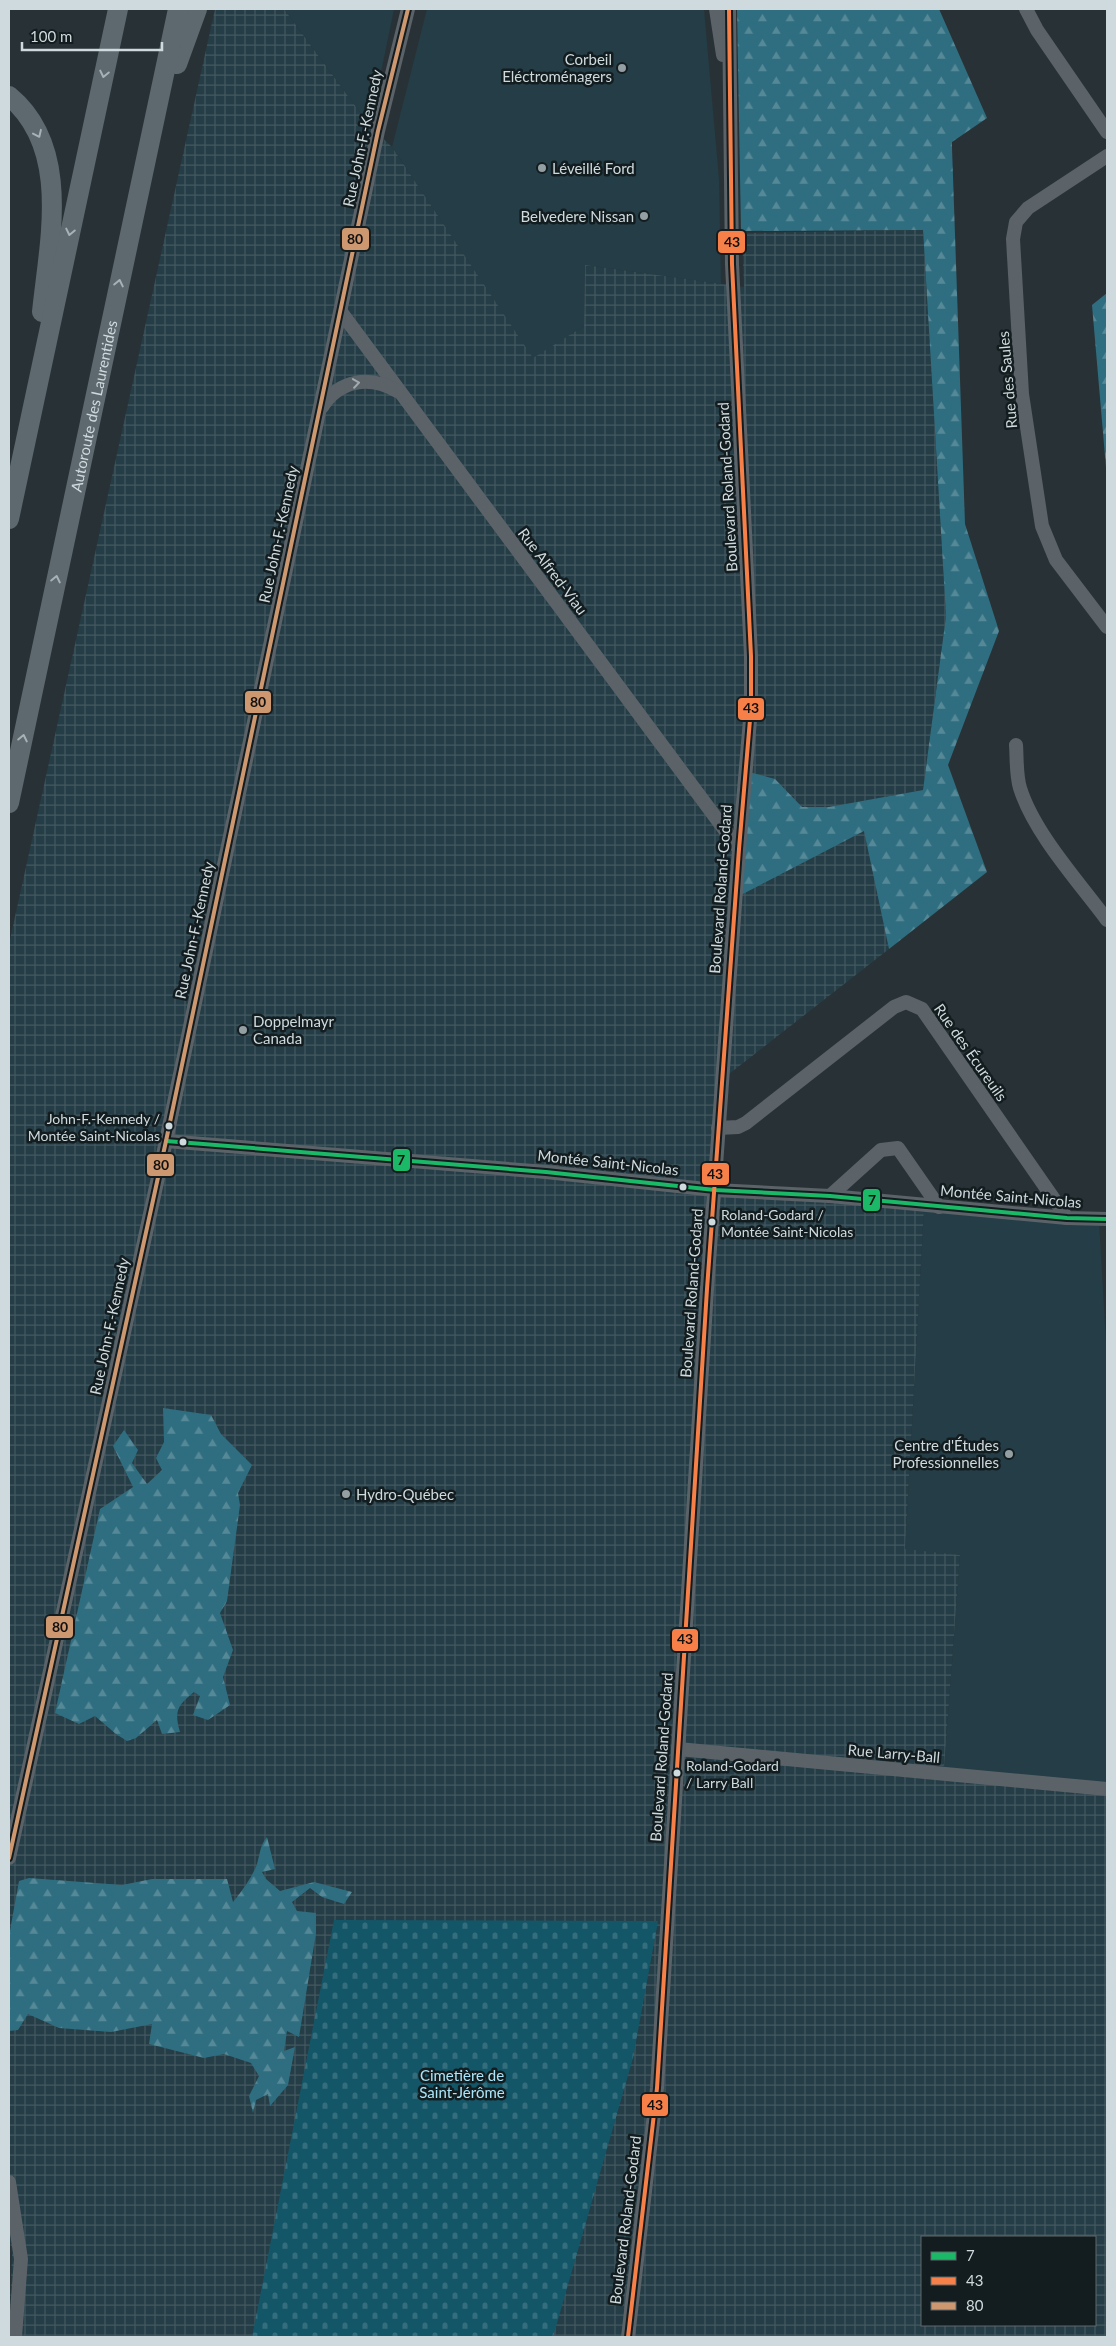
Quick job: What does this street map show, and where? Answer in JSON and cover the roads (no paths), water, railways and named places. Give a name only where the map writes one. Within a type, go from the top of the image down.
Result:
[{"type":"highway","points":[[9,519],[118,9]]},
{"type":"highway","name":"Autoroute des Laurentides","points":[[9,803],[178,9]]},
{"type":"highway","points":[[149,142],[197,9]]},
{"type":"highway","points":[[9,96],[25,113],[35,128],[44,147],[51,179],[50,227],[33,403]]},
{"type":"street","name":"Rue John-F.-Kennedy","points":[[9,1858],[166,1141],[378,132],[408,9]]},
{"type":"street","name":"Boulevard Roland-Godard","points":[[716,9],[729,100]]},
{"type":"street","name":"Boulevard Roland-Godard","points":[[628,2337],[656,2088],[718,1128],[751,708],[751,656],[732,264],[729,9]]},
{"type":"street","points":[[1026,9],[1037,30],[1107,132]]},
{"type":"street","name":"Rue des Saules","points":[[1107,156],[1028,208],[1016,222],[1013,239],[1022,394],[1042,526],[1056,560],[1107,627]]},
{"type":"street","name":"Rue Alfred-Viau","points":[[341,312],[739,849]]},
{"type":"street","points":[[321,409],[337,389],[349,383],[376,383],[386,385],[399,392]]},
{"type":"street","points":[[1016,745],[1020,785],[1028,809],[1043,833],[1107,920]]},
{"type":"street","name":"Rue des Écureuils","points":[[718,1128],[738,1127],[746,1123],[894,1007],[906,1002],[922,1009],[1067,1218]]},
{"type":"street","name":"Montée Saint-Nicolas","points":[[166,1141],[546,1172],[715,1190],[830,1196],[1067,1218],[1107,1219]]},
{"type":"street","points":[[830,1196],[881,1150],[898,1148],[938,1206]]},
{"type":"street","name":"Rue Larry-Ball","points":[[678,1749],[1107,1789]]},
{"type":"street","points":[[9,2182],[21,2259],[15,2337]]},
{"type":"place","name":"Corbeil Eléctroménagers","points":[[622,68]]},
{"type":"place","name":"Léveillé Ford","points":[[542,168]]},
{"type":"place","name":"Belvedere Nissan","points":[[644,216]]},
{"type":"place","name":"Doppelmayr Canada","points":[[243,1030]]},
{"type":"place","name":"John-F.-Kennedy / Montée Saint-Nicolas","points":[[169,1126]]},
{"type":"place","name":"Roland-Godard / Montée Saint-Nicolas","points":[[712,1222]]},
{"type":"place","name":"Centre d'Études Professionnelles","points":[[1009,1454]]},
{"type":"place","name":"Hydro-Québec","points":[[346,1494]]},
{"type":"place","name":"Roland-Godard / Larry Ball","points":[[677,1773]]},
{"type":"park label","name":"Cimetière de Saint-Jérôme","points":[[462,2084]]}]
